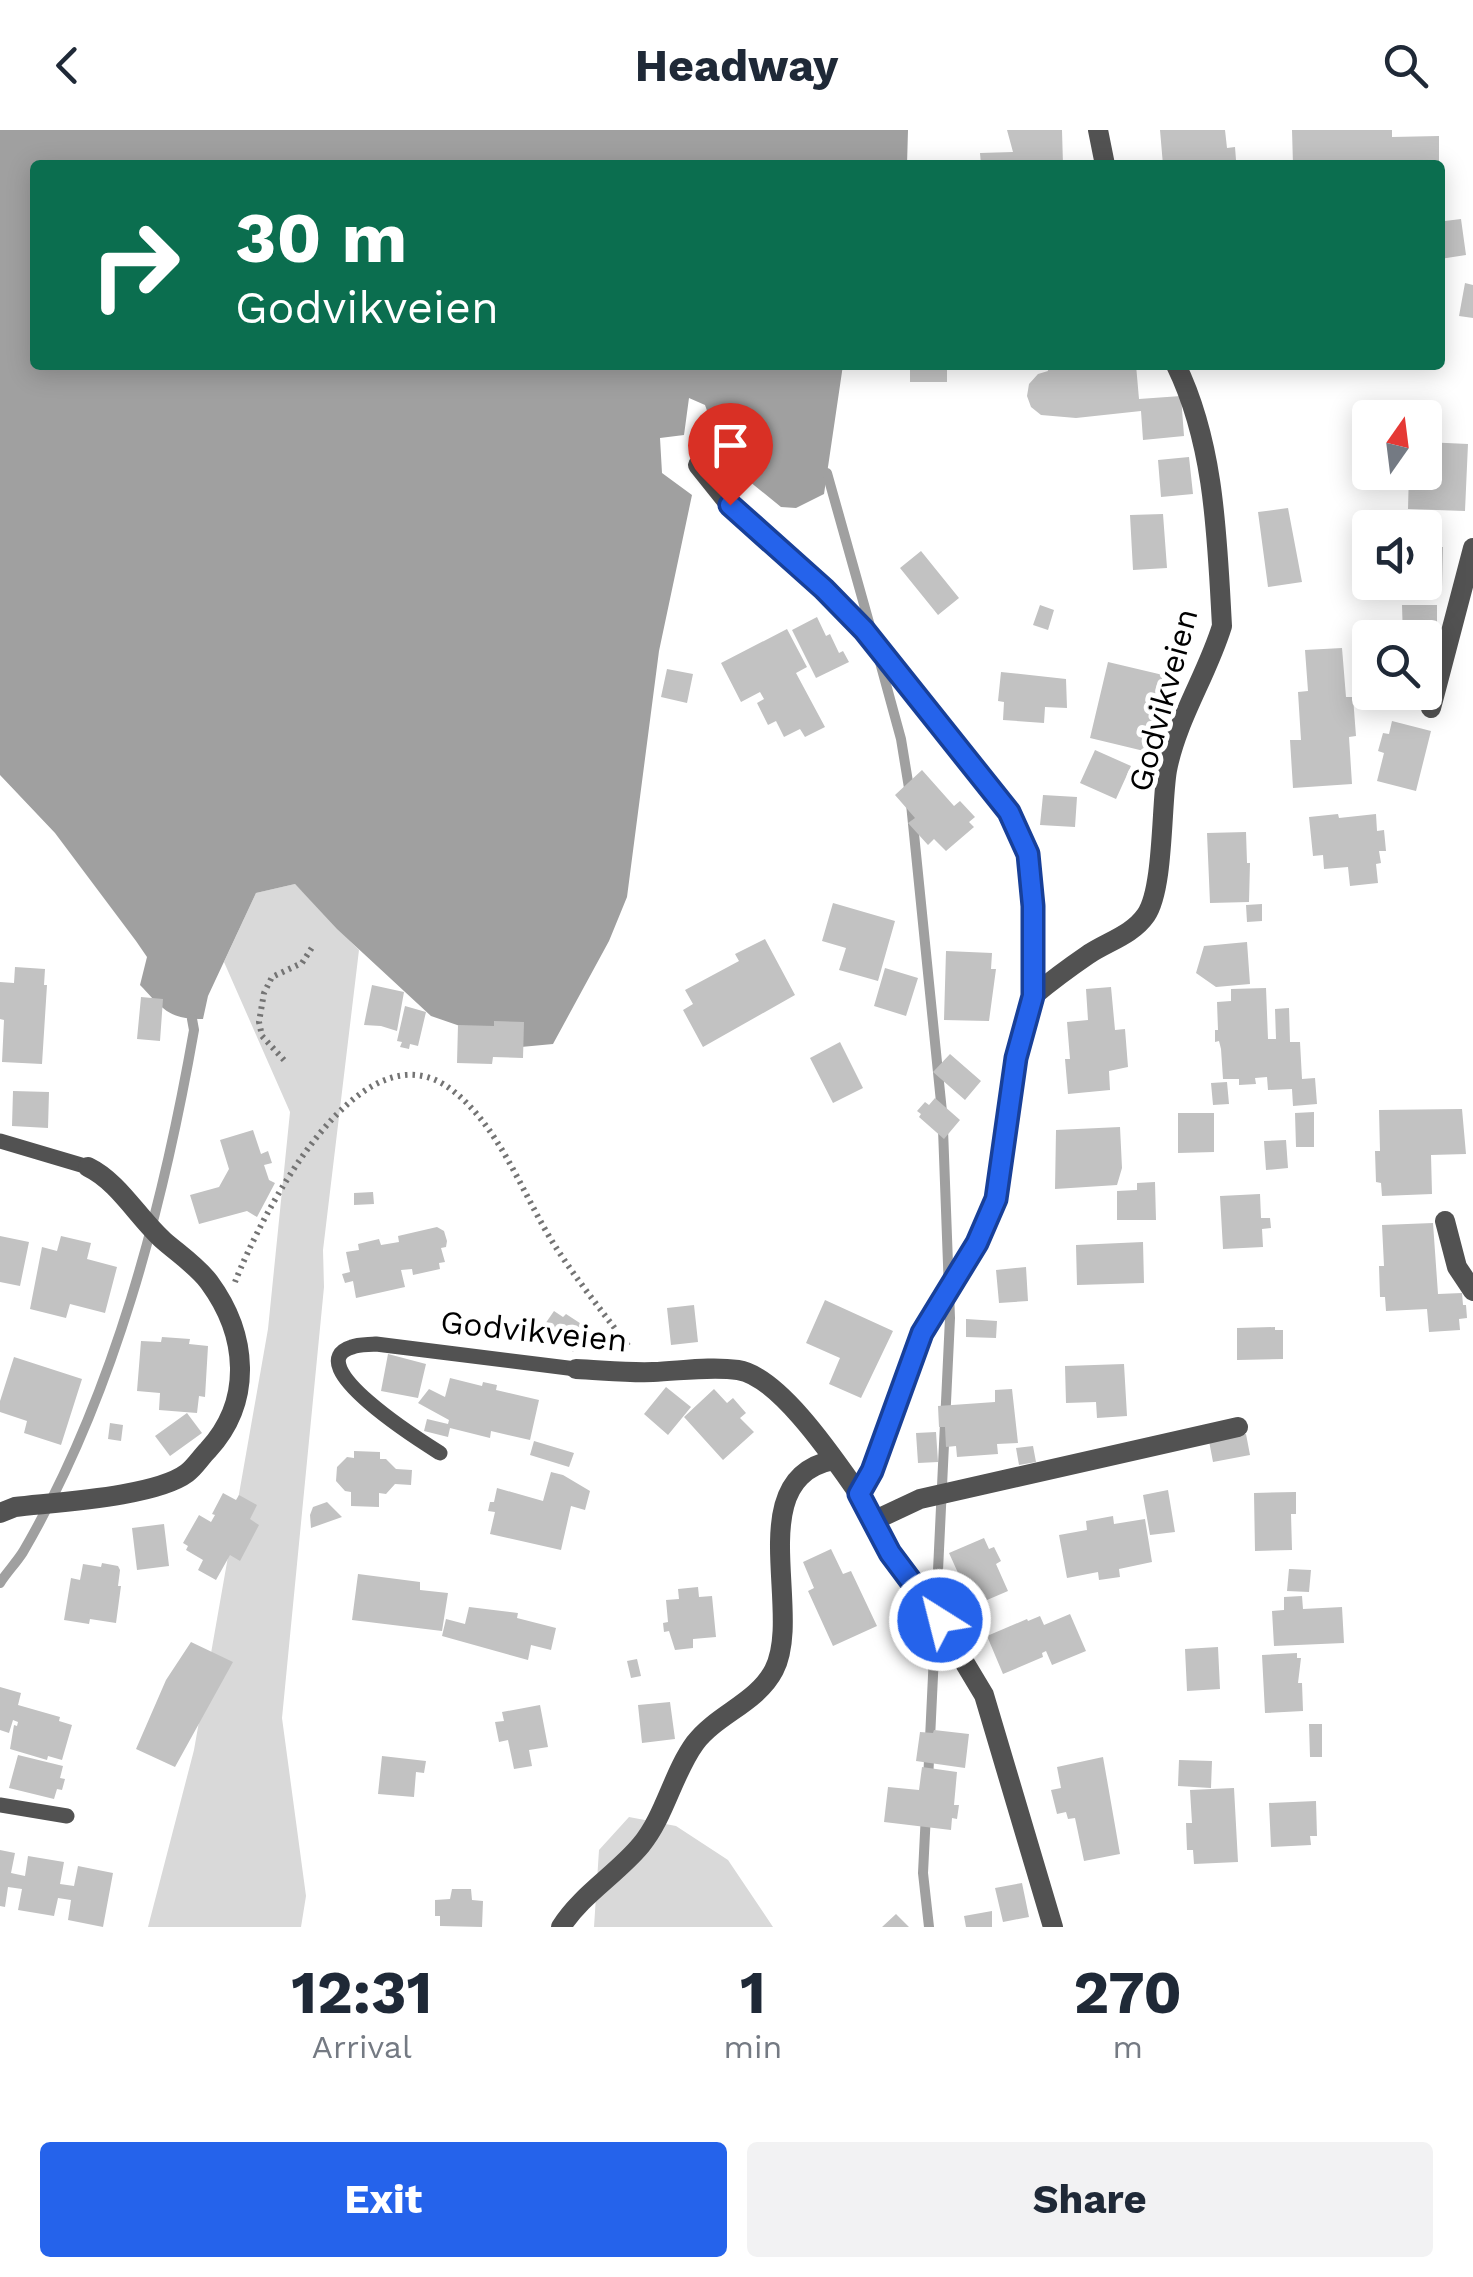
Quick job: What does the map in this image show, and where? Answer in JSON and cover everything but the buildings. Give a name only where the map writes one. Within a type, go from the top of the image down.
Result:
[{"type":"street","points":[[1098,130],[1104,160]]},
{"type":"street","name":"Godvikveien","points":[[1033,996],[1091,953],[1134,929],[1149,912],[1155,890],[1168,770],[1180,722],[1214,652],[1222,626],[1205,441],[1178,370]]},
{"type":"street","points":[[698,465],[730,505],[864,630],[1009,812],[1028,854],[1033,906],[1033,996],[1016,1058],[996,1199],[977,1243],[922,1333],[872,1471],[859,1494]]},
{"type":"street","points":[[1442,666],[1473,548]]},
{"type":"street","points":[[0,1513],[15,1507],[130,1494],[186,1474],[223,1433],[239,1396],[242,1362],[232,1319],[208,1279],[149,1227],[103,1174],[88,1167]]},
{"type":"street","points":[[1446,1221],[1457,1268],[1473,1291]]},
{"type":"street","name":"Godvikveien","points":[[576,1368],[647,1373],[739,1370],[771,1386],[859,1494],[890,1553],[940,1620],[984,1695],[1056,1925]]},
{"type":"street","points":[[873,1521],[920,1499],[1238,1427]]},
{"type":"street","points":[[561,1927],[643,1843],[695,1744],[716,1722],[758,1692],[774,1671],[783,1641],[778,1536],[787,1496],[798,1478],[817,1464],[834,1460]]},
{"type":"lane","points":[[0,1141],[88,1167]]},
{"type":"lane","name":"Godvikveien","points":[[440,1453],[346,1383],[338,1365],[340,1354],[350,1347],[376,1344],[576,1368]]},
{"type":"lane","points":[[0,1804],[66,1816]]},
{"type":"path","points":[[284,1060],[262,1036],[264,993],[272,978],[302,963],[312,946]]},
{"type":"path","points":[[225,1307],[254,1234],[308,1148],[352,1099],[380,1081],[414,1073],[450,1088],[471,1107],[499,1147],[556,1248],[647,1373]]},
{"type":"shaded area","points":[[0,130],[908,130],[907,160],[30,160],[30,370],[842,370],[824,494],[796,508],[781,507],[744,477],[718,442],[705,405],[689,398],[684,435],[660,438],[662,473],[692,495],[659,651],[627,897],[609,941],[553,1044],[521,1047],[431,1016],[337,929],[295,884],[256,893],[208,996],[203,1019],[174,1015],[140,985],[147,957],[136,941],[55,833],[0,775]]},
{"type":"shaded area","points":[[295,884],[359,950],[323,1250],[324,1287],[282,1718],[306,1896],[301,1927],[148,1927],[194,1750],[268,1329],[290,1112],[224,962],[256,893]]},
{"type":"shaded area","points":[[629,1817],[676,1826],[728,1860],[773,1927],[594,1927],[599,1850]]},
{"type":"waterway","points":[[827,473],[872,633]]},
{"type":"waterway","points":[[878,655],[901,739],[910,794],[942,1112]]},
{"type":"waterway","points":[[0,1583],[23,1552],[55,1492],[109,1365],[167,1164],[194,1030],[192,1019]]},
{"type":"waterway","points":[[928,1781],[950,1318],[943,1129]]},
{"type":"waterway","points":[[926,1813],[923,1873],[929,1927]]},
{"type":"route","points":[[730,505],[864,630],[1009,812],[1028,854],[1033,906],[1033,996],[1016,1058],[996,1199],[977,1243],[922,1333],[872,1471],[859,1494],[890,1553],[940,1620]]}]
